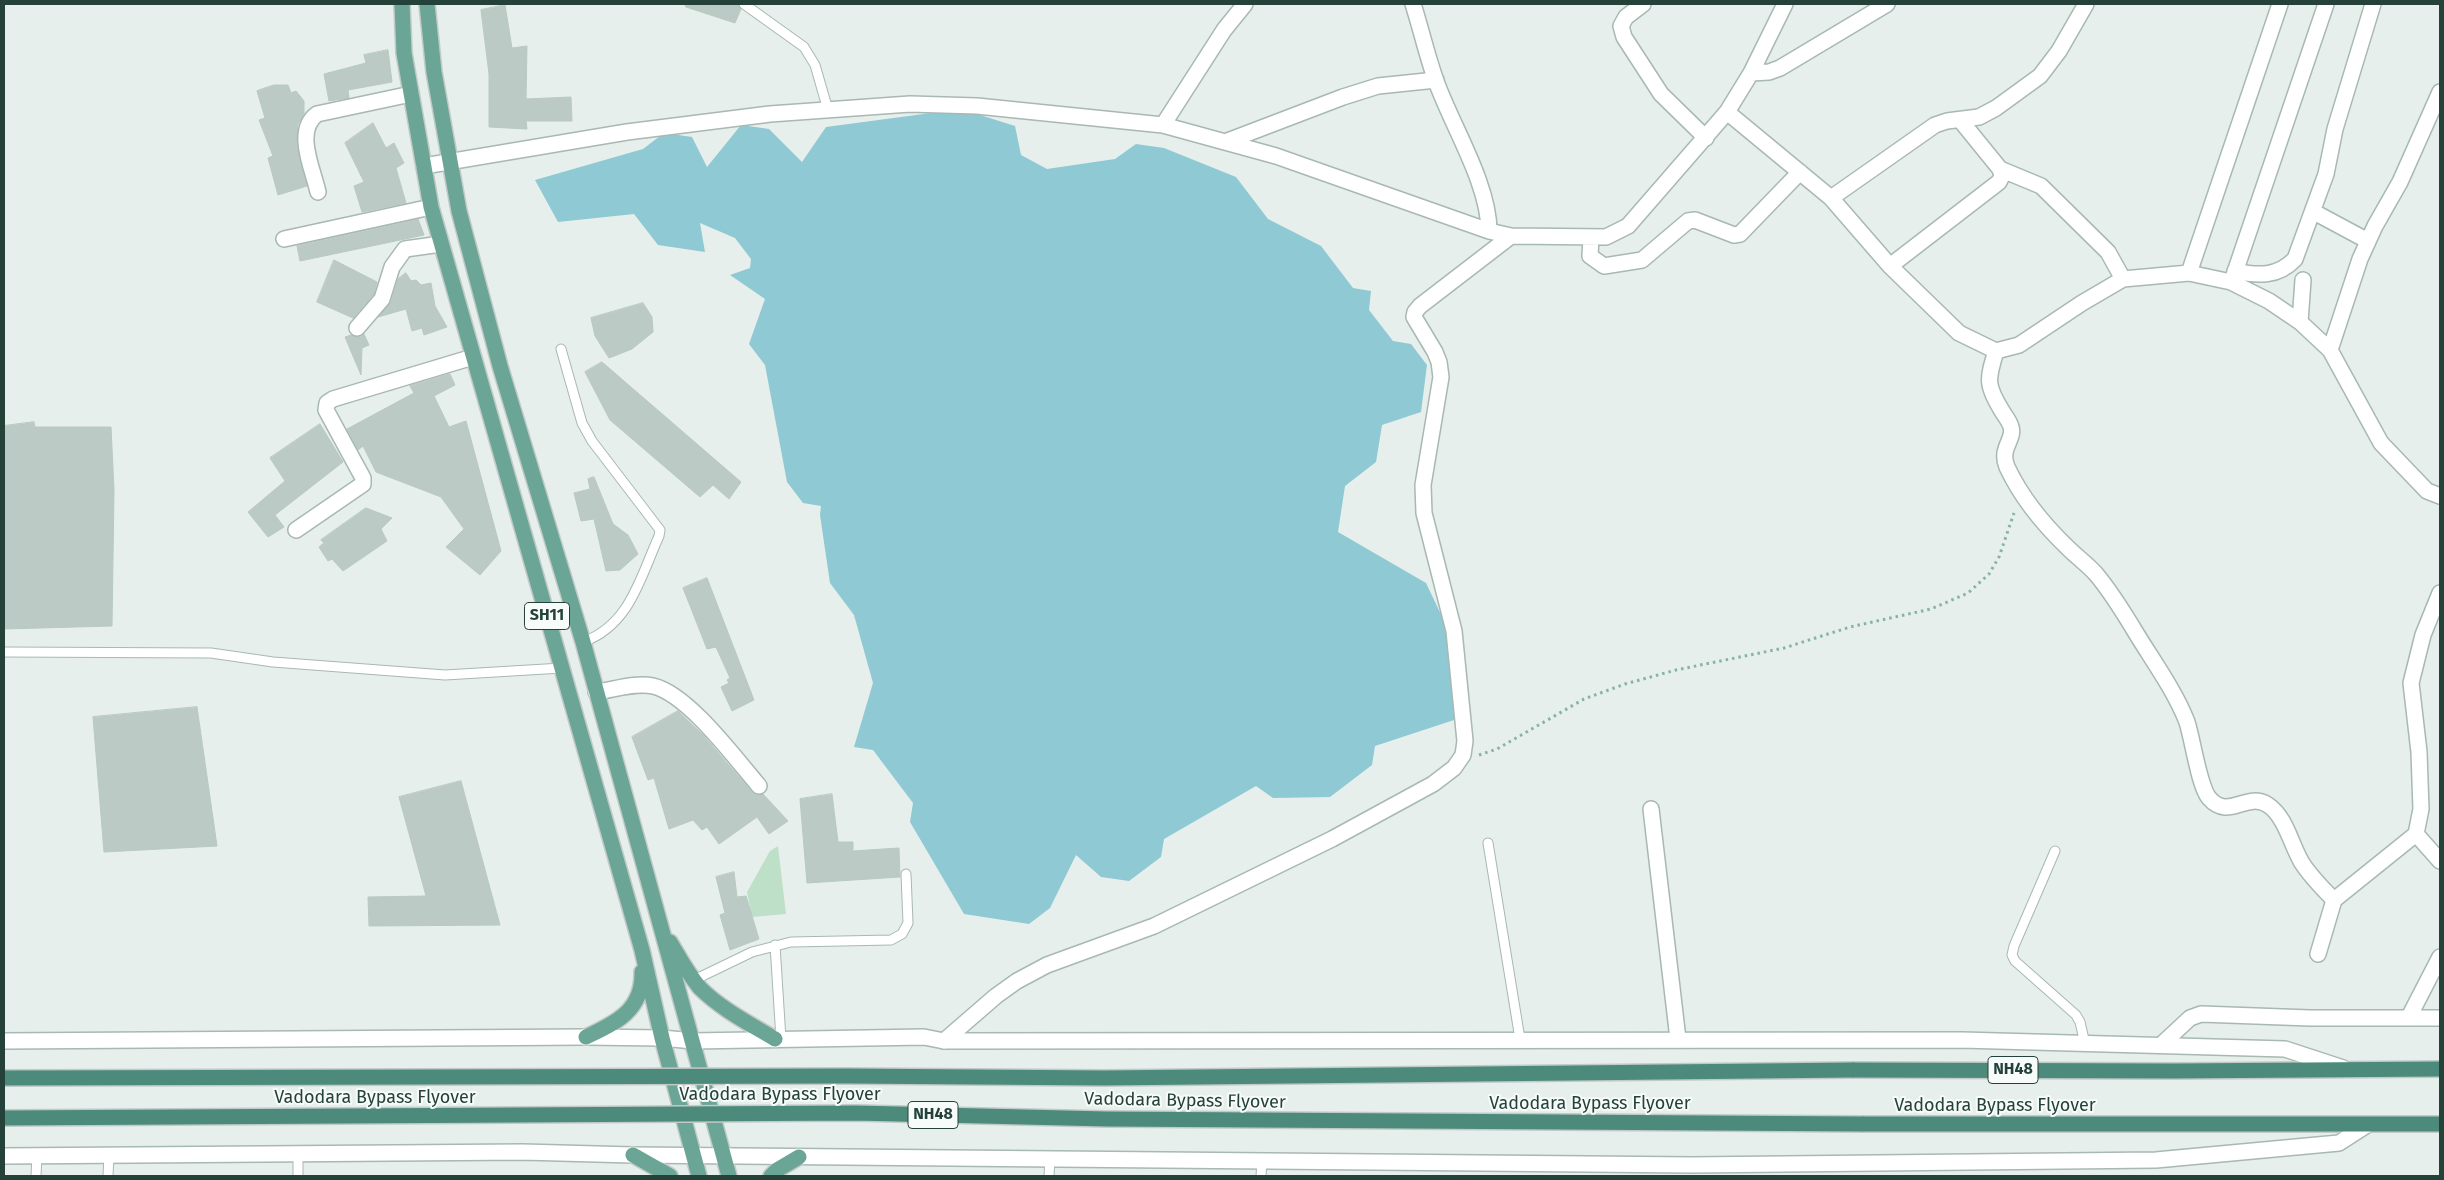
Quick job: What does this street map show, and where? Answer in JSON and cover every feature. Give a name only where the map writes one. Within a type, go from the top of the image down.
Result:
[{"type":"highway","name":"NH48","points":[[2343,1068],[2440,1069]]},
{"type":"highway","name":"Vadodara Bypass Flyover","points":[[4,1078],[847,1076],[1104,1078],[1852,1070],[2174,1071],[2343,1068]]},
{"type":"highway","name":"Vadodara Bypass Flyover","points":[[4,1118],[856,1112],[1116,1119],[2367,1125]]},
{"type":"highway","name":"NH48","points":[[2367,1125],[2440,1124]]},
{"type":"main road","name":"SH11","points":[[402,4],[404,53],[431,207],[642,950],[662,1038],[699,1176]]},
{"type":"main road","name":"SH11","points":[[427,4],[434,72],[459,211],[500,366],[583,642],[729,1176]]},
{"type":"main road","points":[[658,921],[700,988],[719,1003],[778,1039]]},
{"type":"main road","points":[[586,1037],[617,1023],[638,999],[643,984],[642,950]]},
{"type":"main road","points":[[633,1155],[670,1176]]},
{"type":"main road","points":[[771,1176],[777,1170],[799,1157]]},
{"type":"street","points":[[1163,125],[1224,30],[1245,4]]},
{"type":"street","points":[[1413,4],[1436,80],[1484,195],[1489,216],[1489,231]]},
{"type":"street","points":[[1642,4],[1626,17],[1621,26],[1624,38],[1661,94],[1706,138]]},
{"type":"street","points":[[424,166],[450,160],[627,132],[770,114],[910,104],[977,106],[1163,125],[1276,156],[1489,231],[1511,236],[1606,237],[1628,226],[1727,112],[1751,73],[1785,4]]},
{"type":"street","points":[[1751,73],[1768,72],[1780,68],[1886,4]]},
{"type":"street","points":[[1831,198],[1934,125],[1947,121],[1961,121],[1978,117],[1996,108],[2040,76],[2058,51],[2086,4]]},
{"type":"street","points":[[2189,273],[2280,4]]},
{"type":"street","points":[[2233,277],[2326,4]]},
{"type":"street","points":[[1727,112],[1831,198],[1890,266],[1959,334],[1996,351],[2019,345],[2082,303],[2124,280],[2189,273],[2233,277],[2256,276],[2272,274],[2288,266],[2295,259],[2314,212],[2373,4]]},
{"type":"street","points":[[1224,142],[1378,86],[1436,80]]},
{"type":"street","points":[[2330,350],[2360,259],[2400,182],[2440,92]]},
{"type":"street","points":[[318,192],[305,135],[306,125],[310,119],[316,114],[411,94]]},
{"type":"street","points":[[1890,266],[1999,182],[2002,176],[2000,169],[1961,121]]},
{"type":"street","points":[[2000,169],[2041,186],[2108,252],[2124,280]]},
{"type":"street","points":[[1591,237],[1590,256],[1604,266],[1642,260],[1688,221],[1695,220],[1734,235],[1740,234],[1800,172]]},
{"type":"street","points":[[284,239],[431,207]]},
{"type":"street","points":[[2314,212],[2368,241]]},
{"type":"street","points":[[944,1041],[996,996],[1017,981],[1047,965],[1154,926],[1332,839],[1433,784],[1454,768],[1463,755],[1465,741],[1454,631],[1424,513],[1423,485],[1441,377],[1439,362],[1414,317],[1415,312],[1420,306],[1511,236]]},
{"type":"street","points":[[357,328],[382,299],[392,267],[405,248],[441,244]]},
{"type":"street","points":[[2233,277],[2300,322],[2330,350],[2381,443],[2427,491],[2440,496]]},
{"type":"street","points":[[2300,322],[2303,280]]},
{"type":"street","points":[[1996,351],[1988,377],[1989,387],[2011,428],[2011,434],[2004,455],[2006,465],[2021,491],[2045,524],[2095,573],[2136,633],[2186,720],[2202,784],[2207,796],[2215,805],[2225,808],[2256,800],[2268,805],[2279,817],[2301,861],[2312,877],[2334,900]]},
{"type":"street","points":[[296,530],[363,484],[363,478],[326,410],[327,403],[333,399],[473,357]]},
{"type":"street","points":[[2318,954],[2334,900],[2416,834],[2421,809],[2419,752],[2411,683],[2423,635],[2440,594]]},
{"type":"street","points":[[596,692],[651,686],[667,690],[698,716],[759,786]]},
{"type":"street","points":[[1651,809],[1678,1039]]},
{"type":"street","points":[[2416,834],[2440,861]]},
{"type":"street","points":[[2409,1017],[2440,957]]},
{"type":"street","points":[[2161,1045],[2190,1018],[2200,1014],[2310,1018],[2440,1018]]},
{"type":"street","points":[[4,1041],[586,1037],[662,1038],[693,1041],[924,1037],[944,1041],[1962,1040],[2285,1049],[2343,1068]]},
{"type":"street","points":[[4,1156],[523,1152],[633,1155],[1262,1161],[1396,1169],[2156,1160],[2339,1143],[2367,1125]]},
{"type":"lane","points":[[744,4],[804,47],[815,65],[828,110]]},
{"type":"lane","points":[[562,349],[582,423],[592,441],[660,530],[623,615],[605,632],[583,642]]},
{"type":"lane","points":[[4,652],[211,653],[273,662],[445,675],[562,668]]},
{"type":"lane","points":[[1488,843],[1520,1039]]},
{"type":"lane","points":[[2055,851],[2012,954],[2015,961],[2076,1015],[2080,1022],[2085,1044]]},
{"type":"lane","points":[[694,980],[752,952],[775,945],[791,942],[892,940],[902,934],[908,923],[906,874]]},
{"type":"lane","points":[[775,945],[778,1039]]},
{"type":"lane","points":[[298,1154],[298,1176]]},
{"type":"lane","points":[[108,1176],[109,1155]]},
{"type":"lane","points":[[36,1176],[37,1156]]},
{"type":"lane","points":[[1049,1176],[1050,1158]]},
{"type":"lane","points":[[1261,1176],[1262,1161]]},
{"type":"path","points":[[1463,755],[1482,755],[1497,749],[1584,699],[1625,684],[1676,670],[1784,648],[1850,627],[1931,609],[1968,594],[1989,574],[1999,557],[2021,491]]},
{"type":"green space","points":[[778,846],[786,914],[752,917],[747,892],[770,851]]},
{"type":"water","points":[[961,109],[1015,126],[1021,155],[1047,169],[1115,159],[1136,144],[1164,148],[1236,177],[1268,219],[1321,246],[1353,288],[1371,291],[1369,310],[1393,341],[1411,344],[1427,365],[1421,412],[1382,425],[1376,462],[1345,486],[1338,532],[1426,583],[1455,644],[1454,720],[1375,746],[1372,765],[1330,797],[1273,798],[1256,786],[1164,839],[1161,857],[1129,881],[1101,877],[1076,855],[1050,908],[1029,924],[964,914],[910,822],[913,803],[873,750],[854,747],[873,683],[854,615],[830,583],[820,515],[821,506],[803,503],[787,482],[765,365],[749,344],[765,299],[730,275],[750,268],[751,259],[735,238],[700,223],[705,252],[658,245],[634,214],[558,222],[535,180],[643,149],[664,133],[692,137],[707,167],[741,125],[769,129],[802,162],[826,127]]},
{"type":"building","points":[[686,4],[738,4],[741,9],[735,23],[686,7]]},
{"type":"building","points":[[505,5],[512,48],[527,46],[526,99],[571,97],[572,121],[526,121],[527,129],[489,127],[489,74],[481,10]]},
{"type":"building","points":[[388,50],[392,82],[348,90],[349,98],[329,101],[324,74],[366,63],[364,55]]},
{"type":"building","points":[[274,85],[288,85],[291,93],[296,91],[304,101],[304,114],[298,124],[297,141],[307,186],[278,195],[268,158],[273,156],[259,120],[265,118],[257,91]]},
{"type":"building","points":[[373,123],[386,148],[394,143],[404,163],[396,168],[406,203],[362,212],[354,186],[364,182],[345,143]]},
{"type":"building","points":[[418,219],[424,235],[300,261],[297,246]]},
{"type":"building","points":[[334,260],[377,282],[374,294],[353,318],[317,302]]},
{"type":"building","points":[[406,273],[411,281],[416,280],[421,285],[431,283],[435,306],[447,327],[424,335],[422,328],[412,331],[406,309],[378,317],[391,302],[398,279]]},
{"type":"building","points":[[643,303],[652,317],[653,332],[632,349],[609,358],[595,336],[591,318]]},
{"type":"building","points":[[364,334],[369,345],[362,348],[361,375],[345,337],[351,335],[360,337]]},
{"type":"building","points":[[602,362],[741,482],[729,499],[713,485],[700,497],[610,420],[585,372]]},
{"type":"building","points":[[450,374],[455,385],[434,396],[449,427],[466,421],[501,551],[480,575],[446,547],[464,529],[441,497],[376,472],[363,446],[358,450],[347,429],[414,393],[410,386]]},
{"type":"building","points":[[34,422],[35,427],[111,427],[114,490],[112,626],[4,629],[4,426]]},
{"type":"building","points":[[320,424],[343,462],[275,515],[284,527],[268,537],[248,512],[285,481],[270,458]]},
{"type":"building","points":[[594,477],[613,524],[628,535],[638,554],[620,570],[606,571],[594,519],[581,521],[574,493],[590,489],[588,479]]},
{"type":"building","points":[[366,508],[392,518],[381,529],[387,541],[343,571],[332,559],[328,561],[319,547],[324,543],[321,540]]},
{"type":"building","points":[[707,578],[754,700],[732,711],[721,687],[729,683],[727,680],[730,678],[716,647],[707,649],[683,588]]},
{"type":"building","points":[[197,707],[217,846],[104,852],[93,717]]},
{"type":"building","points":[[678,711],[703,735],[752,792],[756,795],[763,794],[788,821],[769,834],[757,817],[719,844],[707,827],[702,830],[693,820],[669,829],[654,778],[648,780],[632,737]]},
{"type":"building","points":[[461,781],[500,925],[369,926],[368,897],[426,896],[399,797]]},
{"type":"building","points":[[832,794],[838,842],[853,842],[853,851],[899,848],[900,877],[807,883],[800,799]]},
{"type":"building","points":[[734,872],[737,897],[746,896],[759,939],[730,950],[720,915],[725,913],[716,877]]}]
